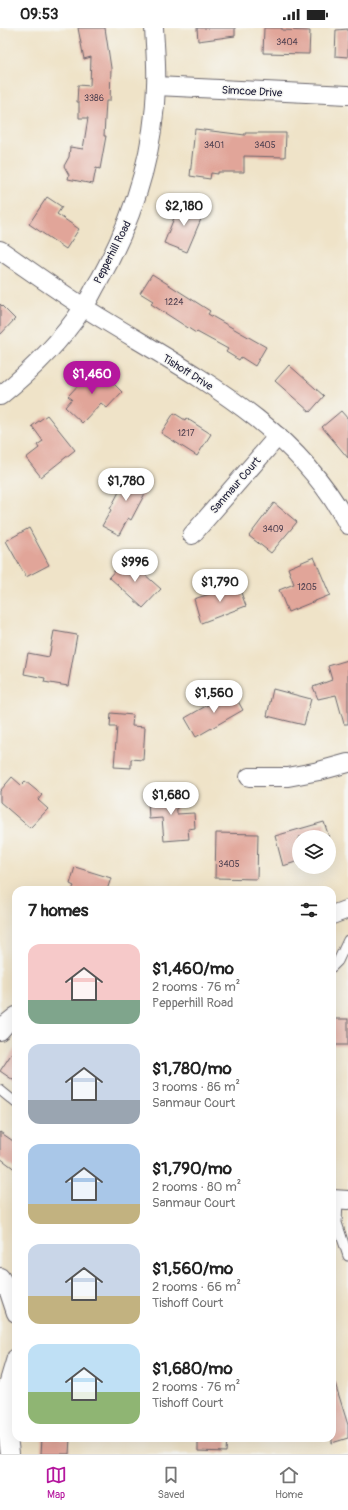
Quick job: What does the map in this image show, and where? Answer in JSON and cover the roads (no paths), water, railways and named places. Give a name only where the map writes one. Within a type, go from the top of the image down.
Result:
[{"type":"street","name":"Pepperhill Road","points":[[0,396],[32,368],[84,308],[115,252],[132,212],[149,148],[156,86],[154,28]]},
{"type":"street","name":"Simcoe Drive","points":[[156,86],[348,95]]},
{"type":"street","name":"Tishoff Drive","points":[[0,250],[84,308],[238,403],[278,436],[299,456],[330,494],[348,525]]},
{"type":"street","name":"Sanmaur Court","points":[[192,535],[278,436]]},
{"type":"street","points":[[249,777],[288,777],[319,771],[348,763]]},
{"type":"street","points":[[336,913],[348,909]]},
{"type":"street","points":[[0,1031],[12,1019]]},
{"type":"street","points":[[0,1277],[12,1302]]},
{"type":"street","points":[[7,1450],[6,1406],[3,1392],[12,1368]]},
{"type":"lane","points":[[336,963],[348,940]]},
{"type":"lane","points":[[0,1090],[12,1099]]},
{"type":"lane","points":[[339,1199],[337,1222],[348,1256]]}]
